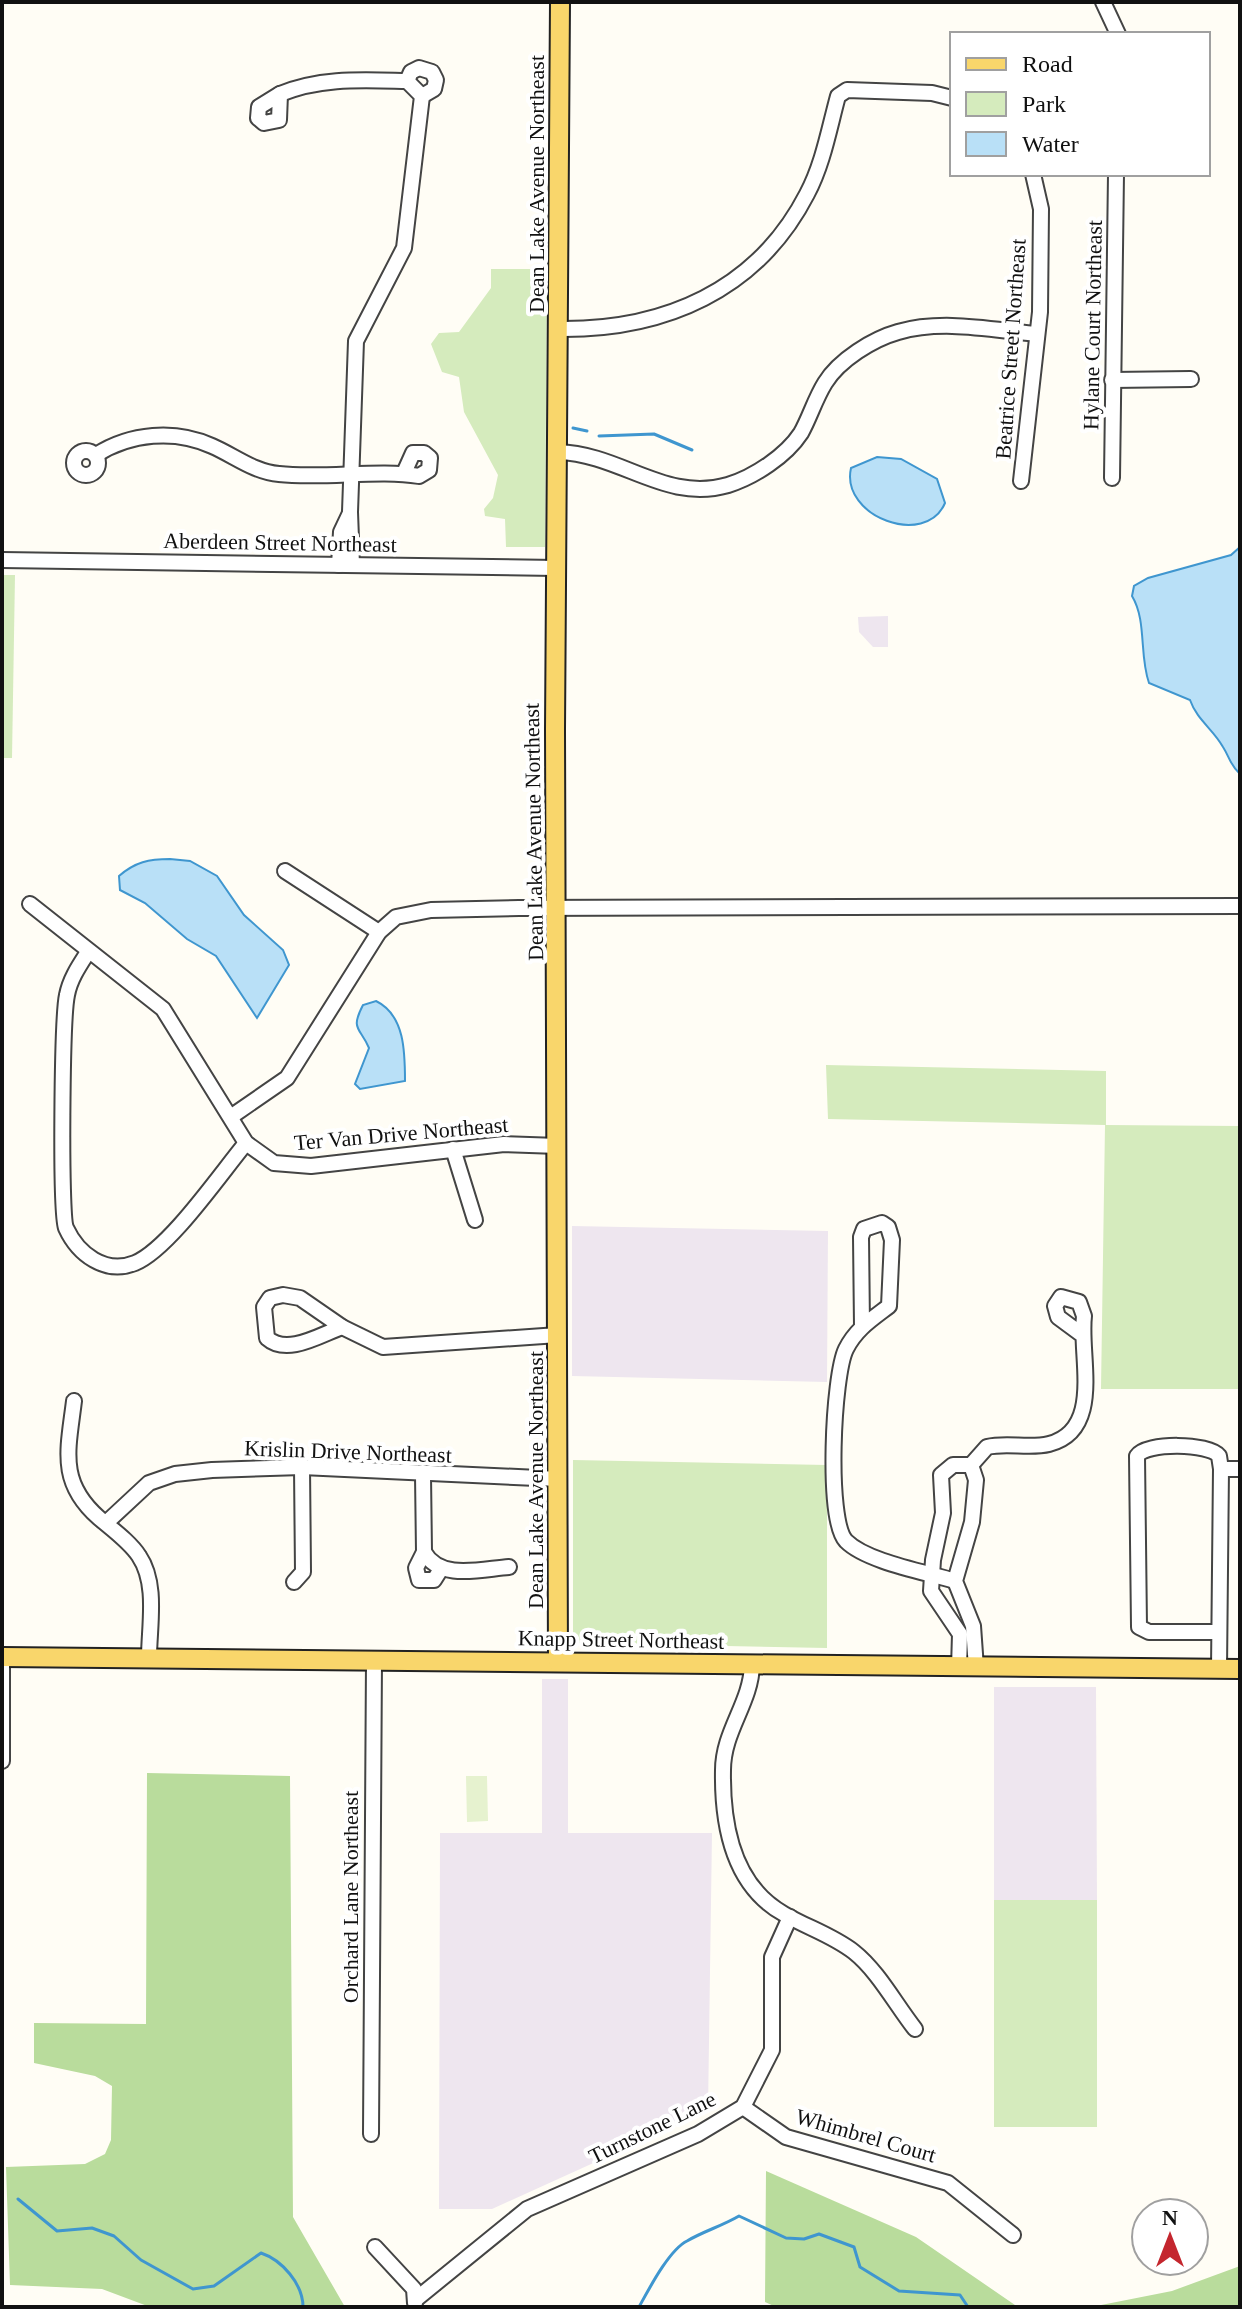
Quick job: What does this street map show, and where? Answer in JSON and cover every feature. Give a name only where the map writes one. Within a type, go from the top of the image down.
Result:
[{"type":"main road","name":"Dean Lake Avenue Northeast","points":[[558,1662],[556,568],[560,2]]},
{"type":"main road","name":"Knapp Street Northeast","points":[[2,1657],[1240,1669]]},
{"type":"street","points":[[1103,2],[1117,32]]},
{"type":"street","points":[[407,81],[414,69],[423,68],[432,72],[436,80],[434,89],[422,96]]},
{"type":"street","points":[[280,94],[323,81],[407,81],[422,96]]},
{"type":"street","points":[[560,329],[600,329],[676,313],[703,301],[764,256],[808,194],[838,96],[847,90],[932,93],[950,98]]},
{"type":"street","points":[[346,565],[341,532],[350,512],[356,341],[404,248],[422,96]]},
{"type":"street","name":"Beatrice Street Northeast","points":[[1021,481],[1037,334],[1041,209],[1033,176]]},
{"type":"street","name":"Hylane Court Northeast","points":[[1112,478],[1112,380],[1117,312],[1116,176]]},
{"type":"street","points":[[558,452],[605,458],[642,476],[686,489],[729,484],[759,471],[800,435],[826,381],[871,344],[898,332],[932,326],[1037,334]]},
{"type":"street","points":[[1112,380],[1191,379]]},
{"type":"street","points":[[96,455],[135,438],[163,435],[211,445],[268,473],[352,476],[404,473]]},
{"type":"street","name":"Aberdeen Street Northeast","points":[[2,560],[556,568]]},
{"type":"street","points":[[285,871],[379,932]]},
{"type":"street","points":[[30,904],[163,1009],[246,1143],[161,1244],[148,1257],[131,1265],[95,1261],[81,1253],[65,1225],[67,996],[73,975],[88,952]]},
{"type":"street","points":[[232,1116],[287,1078],[379,932],[407,913],[558,909],[1240,906]]},
{"type":"street","name":"Ter Van Drive Northeast","points":[[246,1143],[274,1163],[287,1166],[311,1166],[504,1144],[558,1146]]},
{"type":"street","points":[[453,1149],[475,1220]]},
{"type":"street","points":[[862,1326],[861,1237],[864,1229],[882,1223],[888,1227],[892,1240],[889,1306],[862,1326],[844,1352],[832,1492],[835,1520],[845,1541],[861,1552],[955,1581]]},
{"type":"street","points":[[342,1327],[294,1345],[273,1344],[267,1338],[264,1307],[270,1298],[283,1295],[300,1298],[342,1327],[383,1347],[558,1335]]},
{"type":"street","points":[[968,1668],[955,1622],[932,1595],[933,1560],[943,1513],[941,1475],[953,1465],[971,1465],[987,1447],[1047,1445],[1071,1432],[1083,1407],[1086,1370],[1081,1334]]},
{"type":"street","points":[[74,1401],[69,1453],[70,1483],[83,1504],[139,1556],[150,1584],[149,1658]]},
{"type":"street","points":[[1219,1632],[1149,1632],[1139,1627],[1137,1456],[1149,1447],[1209,1448],[1219,1456],[1221,1469],[1219,1669]]},
{"type":"street","points":[[968,1668],[973,1626],[955,1581],[972,1522],[976,1480],[971,1465]]},
{"type":"street","points":[[294,1582],[303,1572],[302,1467]]},
{"type":"street","name":"Krislin Drive Northeast","points":[[106,1523],[134,1494],[160,1478],[212,1470],[302,1467],[559,1479]]},
{"type":"street","points":[[1221,1469],[1240,1469]]},
{"type":"street","points":[[423,1475],[424,1552],[416,1568],[419,1580],[434,1580],[441,1569],[509,1567]]},
{"type":"street","points":[[2,1657],[2,1761]]},
{"type":"street","name":"Orchard Lane Northeast","points":[[371,2134],[374,1661]]},
{"type":"street","points":[[752,1665],[749,1694],[727,1737],[723,1757],[725,1816],[735,1859],[748,1881],[790,1917],[824,1931],[857,1955],[915,2029]]},
{"type":"street","name":"Turnstone Lane","points":[[415,2303],[527,2209],[698,2134],[743,2107],[772,2050],[772,1957],[790,1917]]},
{"type":"street","name":"Whimbrel Court","points":[[743,2107],[786,2137],[948,2183],[1013,2235]]},
{"type":"street","points":[[375,2247],[414,2289],[415,2303]]},
{"type":"shaded area","points":[[888,616],[888,647],[873,647],[859,632],[858,617]]},
{"type":"shaded area","points":[[572,1226],[828,1231],[827,1382],[572,1376]]},
{"type":"shaded area","points":[[542,1679],[568,1679],[568,1833],[712,1833],[708,2111],[492,2209],[439,2209],[440,1833],[542,1833]]},
{"type":"shaded area","points":[[994,1687],[1096,1687],[1097,1900],[994,1900]]},
{"type":"green space","points":[[491,269],[547,269],[545,547],[506,547],[505,519],[485,516],[484,509],[493,498],[498,475],[464,412],[459,377],[442,372],[431,344],[439,333],[459,332],[491,288]]},
{"type":"green space","points":[[2,575],[15,575],[12,758],[2,758]]},
{"type":"green space","points":[[826,1065],[1106,1071],[1106,1125],[1240,1126],[1240,1389],[1101,1389],[1105,1125],[828,1119]]},
{"type":"green space","points":[[573,1460],[827,1465],[827,1648],[573,1643]]},
{"type":"green space","points":[[147,1773],[290,1776],[293,2217],[345,2307],[150,2307],[102,2289],[10,2285],[6,2167],[85,2164],[105,2154],[111,2140],[112,2086],[95,2076],[34,2063],[34,2023],[146,2024]]},
{"type":"green space","points":[[466,1776],[487,1776],[488,1821],[467,1822]]},
{"type":"green space","points":[[994,1900],[1097,1900],[1097,2127],[994,2127]]},
{"type":"green space","points":[[766,2171],[916,2237],[1015,2305],[1032,2307],[776,2307],[765,2302]]},
{"type":"green space","points":[[1240,2266],[1240,2307],[1091,2307],[1172,2291]]},
{"type":"water","points":[[877,457],[901,459],[937,479],[945,503],[935,516],[921,523],[904,525],[887,521],[858,500],[851,485],[851,468]]},
{"type":"water","points":[[1240,547],[1240,774],[1190,700],[1149,683],[1140,616],[1132,596],[1134,586],[1148,578],[1231,555]]},
{"type":"water","points":[[170,859],[190,861],[217,876],[244,915],[283,950],[289,965],[257,1018],[216,956],[187,939],[145,903],[120,890],[119,876],[131,867]]},
{"type":"water","points":[[376,1001],[386,1007],[398,1025],[405,1081],[360,1089],[355,1084],[369,1048],[358,1028],[357,1019],[363,1005]]},
{"type":"waterway","points":[[573,428],[587,431]]},
{"type":"waterway","points":[[599,436],[654,434],[692,450]]},
{"type":"waterway","points":[[18,2199],[57,2231],[92,2228],[114,2236],[141,2260],[193,2289],[214,2286],[261,2253],[269,2256],[290,2274],[299,2290],[303,2307]]},
{"type":"waterway","points":[[639,2307],[660,2271],[680,2246],[739,2216],[786,2238],[804,2239],[819,2234],[854,2247],[860,2267],[899,2291],[960,2295],[968,2307]]}]
